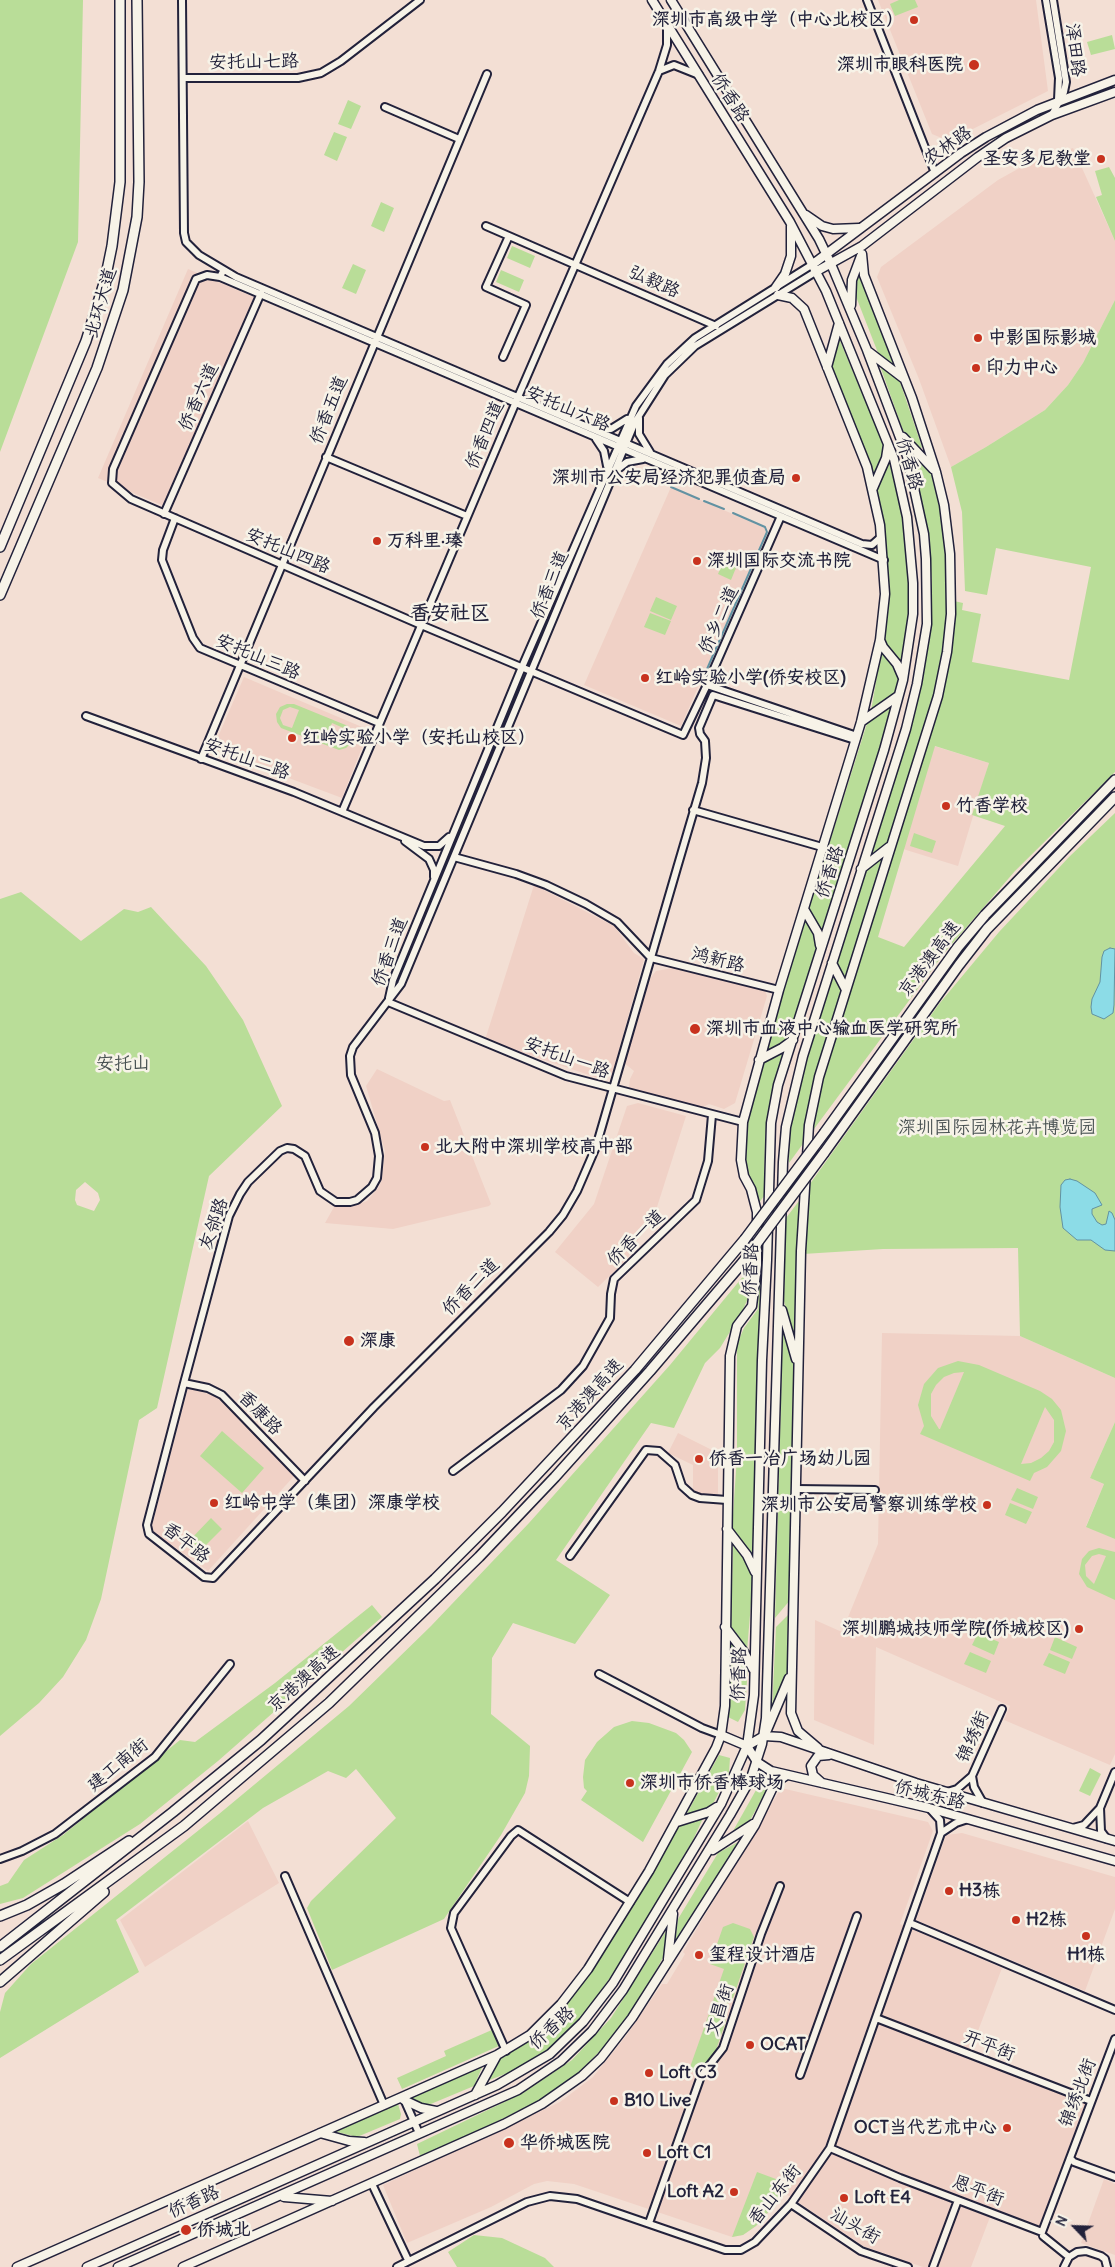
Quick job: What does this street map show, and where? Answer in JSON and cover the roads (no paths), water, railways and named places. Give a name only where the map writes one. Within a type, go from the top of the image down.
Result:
[{"type":"highway","name":"北环大道","points":[[0,547],[74,373],[105,280],[117,213],[120,182],[120,0]]},
{"type":"highway","name":"北环大道","points":[[0,595],[97,368],[123,290],[135,225],[139,182],[137,0]]},
{"type":"highway","name":"京港澳高速","points":[[0,1947],[173,1812],[275,1727],[435,1579],[502,1512],[628,1377],[745,1239],[964,940],[1115,780]]},
{"type":"highway","name":"京港澳高速","points":[[0,1960],[184,1826],[329,1703],[479,1557],[644,1378],[743,1262],[959,965],[988,929],[1115,798]]},
{"type":"highway","points":[[0,1916],[27,1905],[64,1884],[173,1812]]},
{"type":"highway","points":[[0,1982],[184,1826]]},
{"type":"main road","name":"侨香路","points":[[87,2267],[475,2094],[532,2066],[565,2040],[583,2022],[613,1983],[721,1804],[748,1746],[754,1674],[762,1360],[771,1123],[778,1085],[884,750],[903,680],[913,614],[914,582],[902,487],[888,443],[815,267],[790,222],[652,0]]},
{"type":"main road","name":"侨香路","points":[[122,2266],[518,2090],[539,2077],[578,2046],[609,2012],[706,1856],[730,1815],[757,1762],[764,1736],[786,1127],[802,1056],[906,729],[917,684],[926,624],[924,534],[914,482],[899,431],[831,264],[802,213],[671,0]]},
{"type":"main road","name":"农林路","points":[[815,267],[826,254],[986,137],[1023,117],[1115,80]]},
{"type":"main road","name":"农林路","points":[[815,267],[831,264],[854,252],[978,157],[1006,138],[1052,115],[1115,92]]},
{"type":"main road","points":[[802,213],[822,226],[833,229],[853,230],[865,225]]},
{"type":"main road","points":[[17,2267],[384,2104],[403,2098],[506,2051],[530,2035],[573,1991],[630,1902],[708,1765],[721,1735],[725,1706],[726,1529],[730,1356],[737,1326],[752,1306],[757,1265],[758,1212],[751,1189],[744,1176],[741,1160],[742,1122],[779,990],[861,722],[880,640],[885,594],[881,537],[873,488],[867,467],[804,309],[792,298],[777,291],[791,256],[790,222]]},
{"type":"main road","points":[[851,310],[852,280],[862,254],[877,234]]},
{"type":"main road","points":[[818,1748],[803,1736],[793,1722],[791,1713],[801,1242],[809,1125],[819,1077],[933,713],[947,652],[951,614],[950,570],[944,505],[936,472],[905,379],[864,275],[862,254]]},
{"type":"main road","points":[[827,367],[839,324]]},
{"type":"main road","points":[[867,350],[905,379]]},
{"type":"main road","points":[[899,431],[936,472]]},
{"type":"main road","points":[[873,488],[886,458],[888,443]]},
{"type":"main road","points":[[880,640],[897,664],[903,680]]},
{"type":"main road","points":[[861,722],[899,694]]},
{"type":"main road","points":[[861,869],[891,845]]},
{"type":"main road","points":[[804,909],[818,933],[820,950]]},
{"type":"main road","points":[[832,963],[846,990]]},
{"type":"main road","points":[[760,1060],[782,1048],[794,1038]]},
{"type":"main road","points":[[780,1302],[798,1368]]},
{"type":"main road","points":[[726,1529],[747,1555],[757,1578]]},
{"type":"main road","points":[[725,1627],[747,1657],[754,1674]]},
{"type":"main road","points":[[748,1746],[764,1736],[781,1701],[792,1670]]},
{"type":"main road","points":[[721,1735],[748,1746],[757,1762]]},
{"type":"main road","name":"侨城东路","points":[[764,1736],[782,1736],[946,1792],[1111,1840]]},
{"type":"main road","points":[[825,1785],[813,1775],[812,1762],[822,1754],[844,1757]]},
{"type":"main road","name":"侨城东路","points":[[757,1762],[763,1768],[787,1775],[929,1808],[1115,1861]]},
{"type":"main road","points":[[183,2267],[336,2201],[504,2124],[562,2091],[582,2076],[617,2040],[665,1968],[758,1817],[775,1784],[787,1775]]},
{"type":"main road","points":[[675,1825],[684,1819],[712,1810],[721,1804]]},
{"type":"main road","points":[[706,1856],[721,1843],[747,1828],[758,1817]]},
{"type":"main road","points":[[665,1968],[669,1957],[674,1908]]},
{"type":"main road","points":[[475,2094],[497,2055]]},
{"type":"main road","points":[[403,2098],[421,2108],[438,2111],[445,2122]]},
{"type":"main road","points":[[320,2133],[354,2142],[368,2142]]},
{"type":"main road","points":[[352,2149],[358,2161]]},
{"type":"main road","points":[[279,2197],[336,2201]]},
{"type":"street","points":[[182,0],[184,78]]},
{"type":"street","name":"安托山七路","points":[[184,78],[298,78],[321,73],[341,61],[420,0]]},
{"type":"street","points":[[867,0],[935,173]]},
{"type":"street","name":"泽田路","points":[[1046,0],[1059,78],[1058,102]]},
{"type":"street","name":"泽田路","points":[[1052,115],[1064,92],[1066,82],[1053,0]]},
{"type":"street","name":"侨香四道","points":[[342,812],[516,400],[659,71],[667,45],[667,24]]},
{"type":"street","points":[[659,71],[674,65],[699,76]]},
{"type":"street","name":"侨香五道","points":[[201,758],[487,74]]},
{"type":"street","name":"安托山六路","points":[[184,78],[184,233],[190,247],[223,270],[375,340]]},
{"type":"street","points":[[385,107],[459,139]]},
{"type":"street","name":"弘毅路","points":[[486,226],[722,328]]},
{"type":"street","points":[[503,357],[526,304],[486,287],[509,236]]},
{"type":"street","name":"侨香三道","points":[[388,1002],[393,980],[522,667],[606,471],[643,406],[674,364],[695,346],[815,267]]},
{"type":"street","points":[[220,277],[223,270]]},
{"type":"street","name":"安托山四路","points":[[220,277],[207,275],[196,279],[113,469],[112,483],[131,499],[164,514],[682,735]]},
{"type":"street","name":"安托山六路","points":[[220,277],[588,428],[649,460],[884,560]]},
{"type":"street","name":"侨香三道","points":[[388,1002],[401,984],[532,671],[610,479],[633,412],[650,384],[667,364],[695,338],[714,325],[777,291]]},
{"type":"street","name":"侨香六道","points":[[164,514],[260,293]]},
{"type":"street","name":"安托山六路","points":[[516,400],[591,435],[657,456],[862,544],[872,545],[881,537]]},
{"type":"street","points":[[643,406],[639,418],[638,434],[647,449],[657,456]]},
{"type":"street","points":[[588,428],[611,429],[625,421],[633,412]]},
{"type":"street","points":[[591,435],[604,451],[607,463],[606,471]]},
{"type":"street","points":[[326,457],[467,516]]},
{"type":"street","points":[[610,479],[617,468],[627,462],[638,459],[649,460]]},
{"type":"street","name":"侨乡二道","points":[[682,735],[707,685],[781,516]]},
{"type":"street","name":"安托山三路","points":[[175,518],[162,550],[162,560],[194,638],[202,650],[380,723]]},
{"type":"street","points":[[707,685],[856,738]]},
{"type":"street","name":"侨香二道","points":[[213,1578],[374,1407],[549,1232],[563,1214],[589,1167],[613,1090],[693,810],[706,758],[706,741],[700,734],[699,728],[713,695],[856,738]]},
{"type":"street","name":"安托山二路","points":[[86,716],[342,812],[395,835]]},
{"type":"street","points":[[693,810],[822,848]]},
{"type":"street","points":[[395,835],[429,847],[436,847],[445,842],[457,826]]},
{"type":"street","points":[[395,835],[430,859],[434,870],[433,882]]},
{"type":"street","points":[[454,857],[531,879],[586,904],[616,922],[651,958]]},
{"type":"street","name":"鸿新路","points":[[651,958],[779,990]]},
{"type":"street","name":"安托山一路","points":[[388,1002],[566,1076],[613,1090],[742,1122]]},
{"type":"street","name":"友邻路","points":[[147,1525],[229,1216],[248,1182],[280,1151],[287,1148],[294,1149],[305,1156],[316,1185],[330,1199],[350,1202],[364,1195],[372,1187],[379,1169],[376,1141],[351,1075],[350,1056],[357,1040],[388,1002]]},
{"type":"street","name":"侨香一道","points":[[453,1471],[561,1390],[583,1366],[610,1318],[614,1279],[696,1200],[708,1161],[712,1115]]},
{"type":"street","name":"香康路","points":[[184,1383],[208,1388],[222,1395],[305,1481]]},
{"type":"street","points":[[570,1556],[646,1450],[658,1451],[675,1465],[682,1486],[692,1495],[700,1498],[727,1500]]},
{"type":"street","points":[[796,1489],[875,1490]]},
{"type":"street","name":"香平路","points":[[147,1525],[149,1534],[204,1577],[213,1578]]},
{"type":"street","name":"建工南街","points":[[0,1859],[22,1851],[55,1834],[155,1757],[230,1664]]},
{"type":"street","points":[[599,1674],[702,1728],[721,1735]]},
{"type":"street","name":"锦绣街","points":[[946,1792],[957,1789],[972,1776],[1002,1709]]},
{"type":"street","points":[[1111,1840],[1099,1821],[1100,1808],[1115,1772]]},
{"type":"street","name":"锦绣街","points":[[972,1776],[974,1787],[983,1803]]},
{"type":"street","points":[[929,1808],[940,1820],[941,1833],[956,1823],[968,1819]]},
{"type":"street","points":[[1072,1829],[1084,1825],[1100,1808]]},
{"type":"street","points":[[506,2051],[451,1928],[454,1913],[511,1836],[518,1830],[630,1902]]},
{"type":"street","name":"香山东街","points":[[397,2267],[527,2202],[545,2196],[564,2196],[577,2199],[720,2249],[736,2251],[755,2242],[792,2204],[830,2148],[941,1833]]},
{"type":"street","points":[[286,1876],[384,2104]]},
{"type":"street","name":"文昌街","points":[[649,2223],[701,2076],[723,2048],[761,1934],[780,1886]]},
{"type":"street","points":[[800,2075],[857,1916]]},
{"type":"street","points":[[910,1923],[1115,2010]]},
{"type":"street","name":"开平街","points":[[876,2018],[1092,2101]]},
{"type":"street","name":"锦绣北街","points":[[1070,2158],[1115,2039]]},
{"type":"street","points":[[403,2098],[419,2134]]},
{"type":"street","name":"恩平街","points":[[830,2148],[1043,2234],[1069,2257]]},
{"type":"street","points":[[1070,2158],[1115,2173]]},
{"type":"street","points":[[1070,2158],[1074,2162],[1115,2177]]},
{"type":"street","points":[[1044,2244],[1043,2234],[1070,2158]]},
{"type":"street","points":[[372,2184],[408,2260]]},
{"type":"street","points":[[932,2267],[958,2200]]},
{"type":"street","name":"汕头街","points":[[792,2204],[861,2251],[908,2267]]},
{"type":"street","points":[[1064,2267],[1069,2257],[1077,2252],[1086,2250],[1101,2256],[1107,2267]]},
{"type":"water","points":[[1110,948],[1115,949],[1114,1005],[1113,1013],[1104,1019],[1092,1014],[1091,1007],[1092,999],[1100,982],[1102,957],[1104,951]]},
{"type":"water","points":[[1065,1180],[1077,1181],[1095,1193],[1102,1205],[1092,1209],[1092,1214],[1097,1222],[1102,1225],[1106,1224],[1109,1211],[1112,1213],[1115,1220],[1115,1251],[1105,1250],[1091,1240],[1077,1240],[1063,1228],[1060,1207],[1061,1185]]},
{"type":"waterway","points":[[671,487],[699,499]]},
{"type":"waterway","points":[[704,501],[724,509]]},
{"type":"waterway","points":[[707,669],[767,532],[765,527],[733,513]]},
{"type":"place","name":"深圳市高级中学（中心北校区）","points":[[914,20]]},
{"type":"place","name":"深圳市眼科医院","points":[[974,65]]},
{"type":"place","name":"圣安多尼教堂","points":[[1101,159]]},
{"type":"place","name":"中影国际影城","points":[[978,338]]},
{"type":"place","name":"印力中心","points":[[976,368]]},
{"type":"place","name":"深圳市公安局经济犯罪侦查局","points":[[796,478]]},
{"type":"place","name":"万科里·瑧","points":[[377,541]]},
{"type":"place","name":"深圳国际交流书院","points":[[697,561]]},
{"type":"place","name":"红岭实验小学(侨安校区)","points":[[645,678]]},
{"type":"place","name":"红岭实验小学（安托山校区）","points":[[292,738]]},
{"type":"place","name":"竹香学校","points":[[946,806]]},
{"type":"place","name":"深圳市血液中心输血医学研究所","points":[[695,1029]]},
{"type":"place","name":"北大附中深圳学校高中部","points":[[425,1147]]},
{"type":"place","name":"深康","points":[[349,1341]]},
{"type":"place","name":"侨香一冶广场幼儿园","points":[[699,1459]]},
{"type":"place","name":"红岭中学（集团）深康学校","points":[[214,1503]]},
{"type":"place","name":"深圳市公安局警察训练学校","points":[[987,1505]]},
{"type":"place","name":"深圳鹏城技师学院(侨城校区)","points":[[1079,1629]]},
{"type":"place","name":"深圳市侨香棒球场","points":[[630,1783]]},
{"type":"place","name":"H3栋","points":[[949,1891]]},
{"type":"place","name":"H2栋","points":[[1016,1920]]},
{"type":"place","name":"H1栋","points":[[1086,1936]]},
{"type":"place","name":"玺程设计酒店","points":[[699,1955]]},
{"type":"place","name":"OCAT","points":[[750,2045]]},
{"type":"place","name":"Loft C3","points":[[649,2073]]},
{"type":"place","name":"B10 Live","points":[[614,2101]]},
{"type":"place","name":"OCT当代艺术中心","points":[[1007,2128]]},
{"type":"place","name":"华侨城医院","points":[[509,2143]]},
{"type":"place","name":"Loft C1","points":[[647,2153]]},
{"type":"place","name":"Loft A2","points":[[734,2192]]},
{"type":"place","name":"Loft E4","points":[[844,2198]]},
{"type":"place","name":"侨城北","points":[[186,2230]]},
{"type":"district","name":"香安社区","points":[[450,613]]},
{"type":"park label","name":"安托山","points":[[123,1064]]},
{"type":"park label","name":"深圳国际园林花卉博览园","points":[[997,1128]]}]
